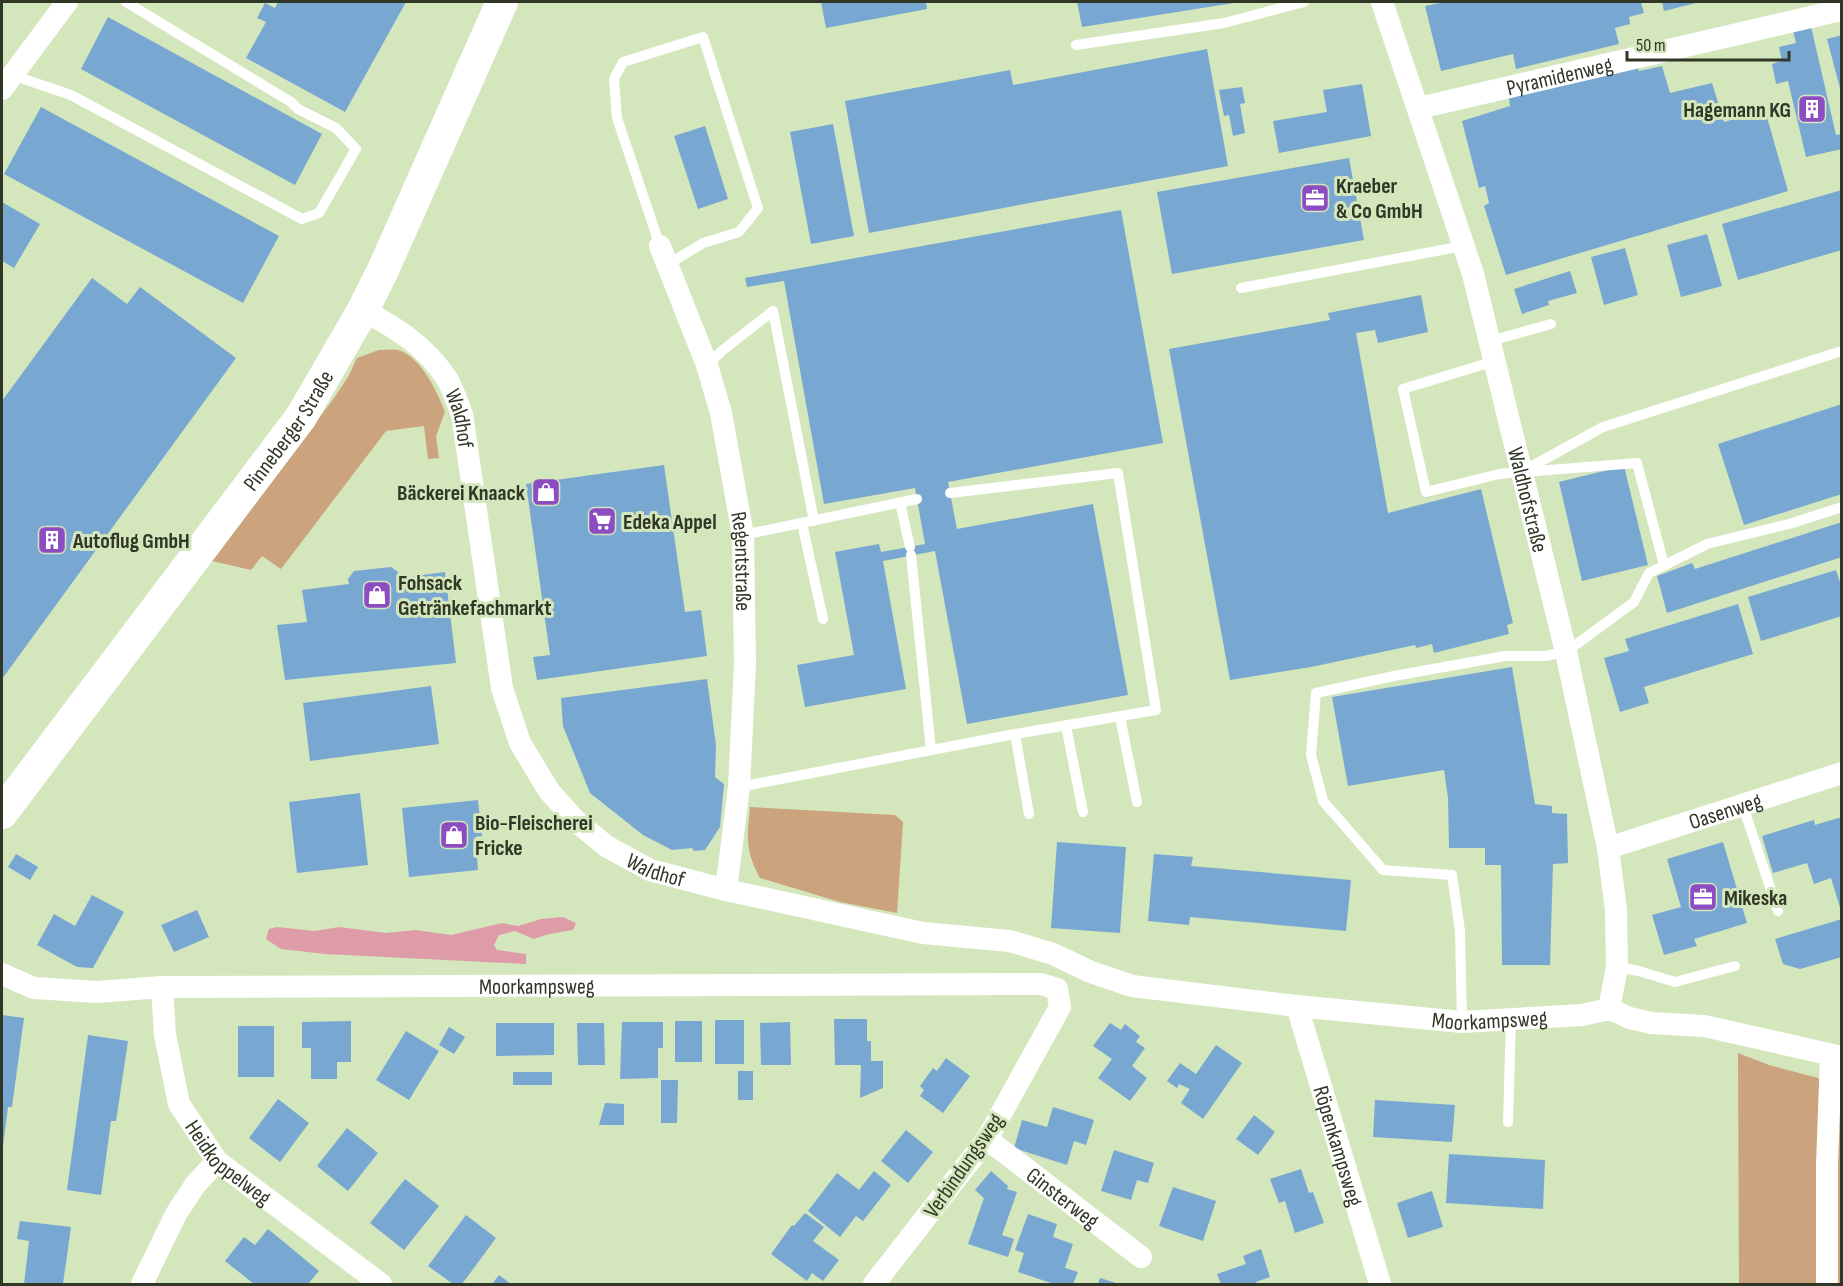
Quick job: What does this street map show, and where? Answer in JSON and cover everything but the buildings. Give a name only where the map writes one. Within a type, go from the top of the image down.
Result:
[{"type":"main road","name":"Pinneberger Straße","points":[[2,813],[301,417],[363,310],[388,260],[502,2]]},
{"type":"street","points":[[7,82],[67,2]]},
{"type":"street","name":"Waldhofstraße","points":[[1382,2],[1473,274],[1566,652],[1608,848],[1616,910],[1617,967],[1609,1009]]},
{"type":"street","name":"Pyramidenweg","points":[[1419,108],[1841,10]]},
{"type":"street","name":"Regentstraße","points":[[664,255],[707,365],[724,423],[743,536],[744,664],[739,787],[726,890]]},
{"type":"street","name":"Waldhof","points":[[363,310],[402,332],[431,357],[448,381],[462,414],[502,688],[520,743],[549,791],[576,821],[606,846],[650,870],[726,890],[923,933],[1010,941],[1053,954],[1091,972],[1132,986]]},
{"type":"street","name":"Oasenweg","points":[[1608,848],[1842,773]]},
{"type":"street","name":"Moorkampsweg","points":[[2,974],[34,988],[97,992],[162,987],[1041,984],[1057,989],[1060,1007]]},
{"type":"street","name":"Moorkampsweg","points":[[1132,986],[1297,1006],[1462,1022],[1582,1015],[1609,1009]]},
{"type":"street","name":"Heidkoppelweg","points":[[162,987],[165,1035],[179,1104],[217,1161],[381,1284]]},
{"type":"street","name":"Röpenkampsweg","points":[[1297,1006],[1380,1284]]},
{"type":"street","name":"Verbindungsweg","points":[[874,1284],[987,1139],[1060,1007]]},
{"type":"street","points":[[1609,1009],[1630,1018],[1651,1023],[1704,1026],[1836,1056],[1827,1165],[1827,1284]]},
{"type":"street","name":"Ginsterweg","points":[[987,1139],[1141,1257]]},
{"type":"street","points":[[142,1284],[176,1214],[195,1185],[217,1161]]},
{"type":"lane","points":[[7,82],[71,95],[302,219],[319,213],[356,149],[336,128],[298,109],[291,102],[126,2]]},
{"type":"lane","points":[[1076,45],[1224,23],[1304,2]]},
{"type":"lane","points":[[703,37],[758,208],[739,232],[664,255],[617,118],[614,79],[623,62],[703,37]]},
{"type":"lane","points":[[1241,288],[1463,246]]},
{"type":"lane","points":[[707,365],[773,311],[814,521]]},
{"type":"lane","points":[[1551,324],[1403,389],[1426,492],[1499,474],[1636,463],[1664,565]]},
{"type":"lane","points":[[1520,472],[1603,427],[1842,351]]},
{"type":"lane","points":[[739,787],[1015,734],[1156,710],[1118,473],[950,493]]},
{"type":"lane","points":[[743,536],[917,499]]},
{"type":"lane","points":[[900,503],[911,551],[932,750]]},
{"type":"lane","points":[[1462,1022],[1460,931],[1452,875],[1383,870],[1323,801],[1311,755],[1316,693],[1394,675],[1494,658],[1545,656],[1566,652],[1634,602],[1649,573],[1664,565],[1707,544],[1790,524],[1842,507]]},
{"type":"lane","points":[[802,523],[823,619]]},
{"type":"lane","points":[[1120,717],[1137,802]]},
{"type":"lane","points":[[1066,726],[1083,812]]},
{"type":"lane","points":[[1015,734],[1029,814]]},
{"type":"lane","points":[[1743,806],[1778,911]]},
{"type":"lane","points":[[1617,967],[1639,970],[1675,982],[1735,966]]},
{"type":"lane","points":[[1508,1122],[1511,1018]]},
{"type":"shaded area","points":[[379,350],[398,350],[406,354],[421,367],[438,394],[445,412],[436,436],[439,458],[428,459],[424,426],[386,431],[281,569],[262,556],[251,570],[212,561],[334,398],[357,358]]},
{"type":"shaded area","points":[[750,807],[895,815],[903,822],[897,913],[840,902],[760,878],[748,844]]},
{"type":"shaded area","points":[[563,917],[576,923],[573,930],[534,939],[515,931],[499,935],[494,945],[497,950],[526,954],[526,964],[325,954],[281,949],[266,939],[269,929],[277,927],[315,931],[339,927],[386,933],[416,930],[451,935],[502,923],[518,926],[541,919]]},
{"type":"shaded area","points":[[1738,1053],[1769,1065],[1841,1084],[1841,1284],[1739,1284]]},
{"type":"place","name":"Hagemann KG","points":[[1812,109]]},
{"type":"place","name":"Kraeber & Co GmbH","points":[[1315,198]]},
{"type":"place","name":"Bäckerei Knaack","points":[[546,492]]},
{"type":"place","name":"Edeka Appel","points":[[602,521]]},
{"type":"place","name":"Autoflug GmbH","points":[[52,540]]},
{"type":"place","name":"Fohsack Getränkefachmarkt","points":[[377,595]]},
{"type":"place","name":"Bio-Fleischerei Fricke","points":[[454,835]]},
{"type":"place","name":"Mikeska","points":[[1703,897]]}]
